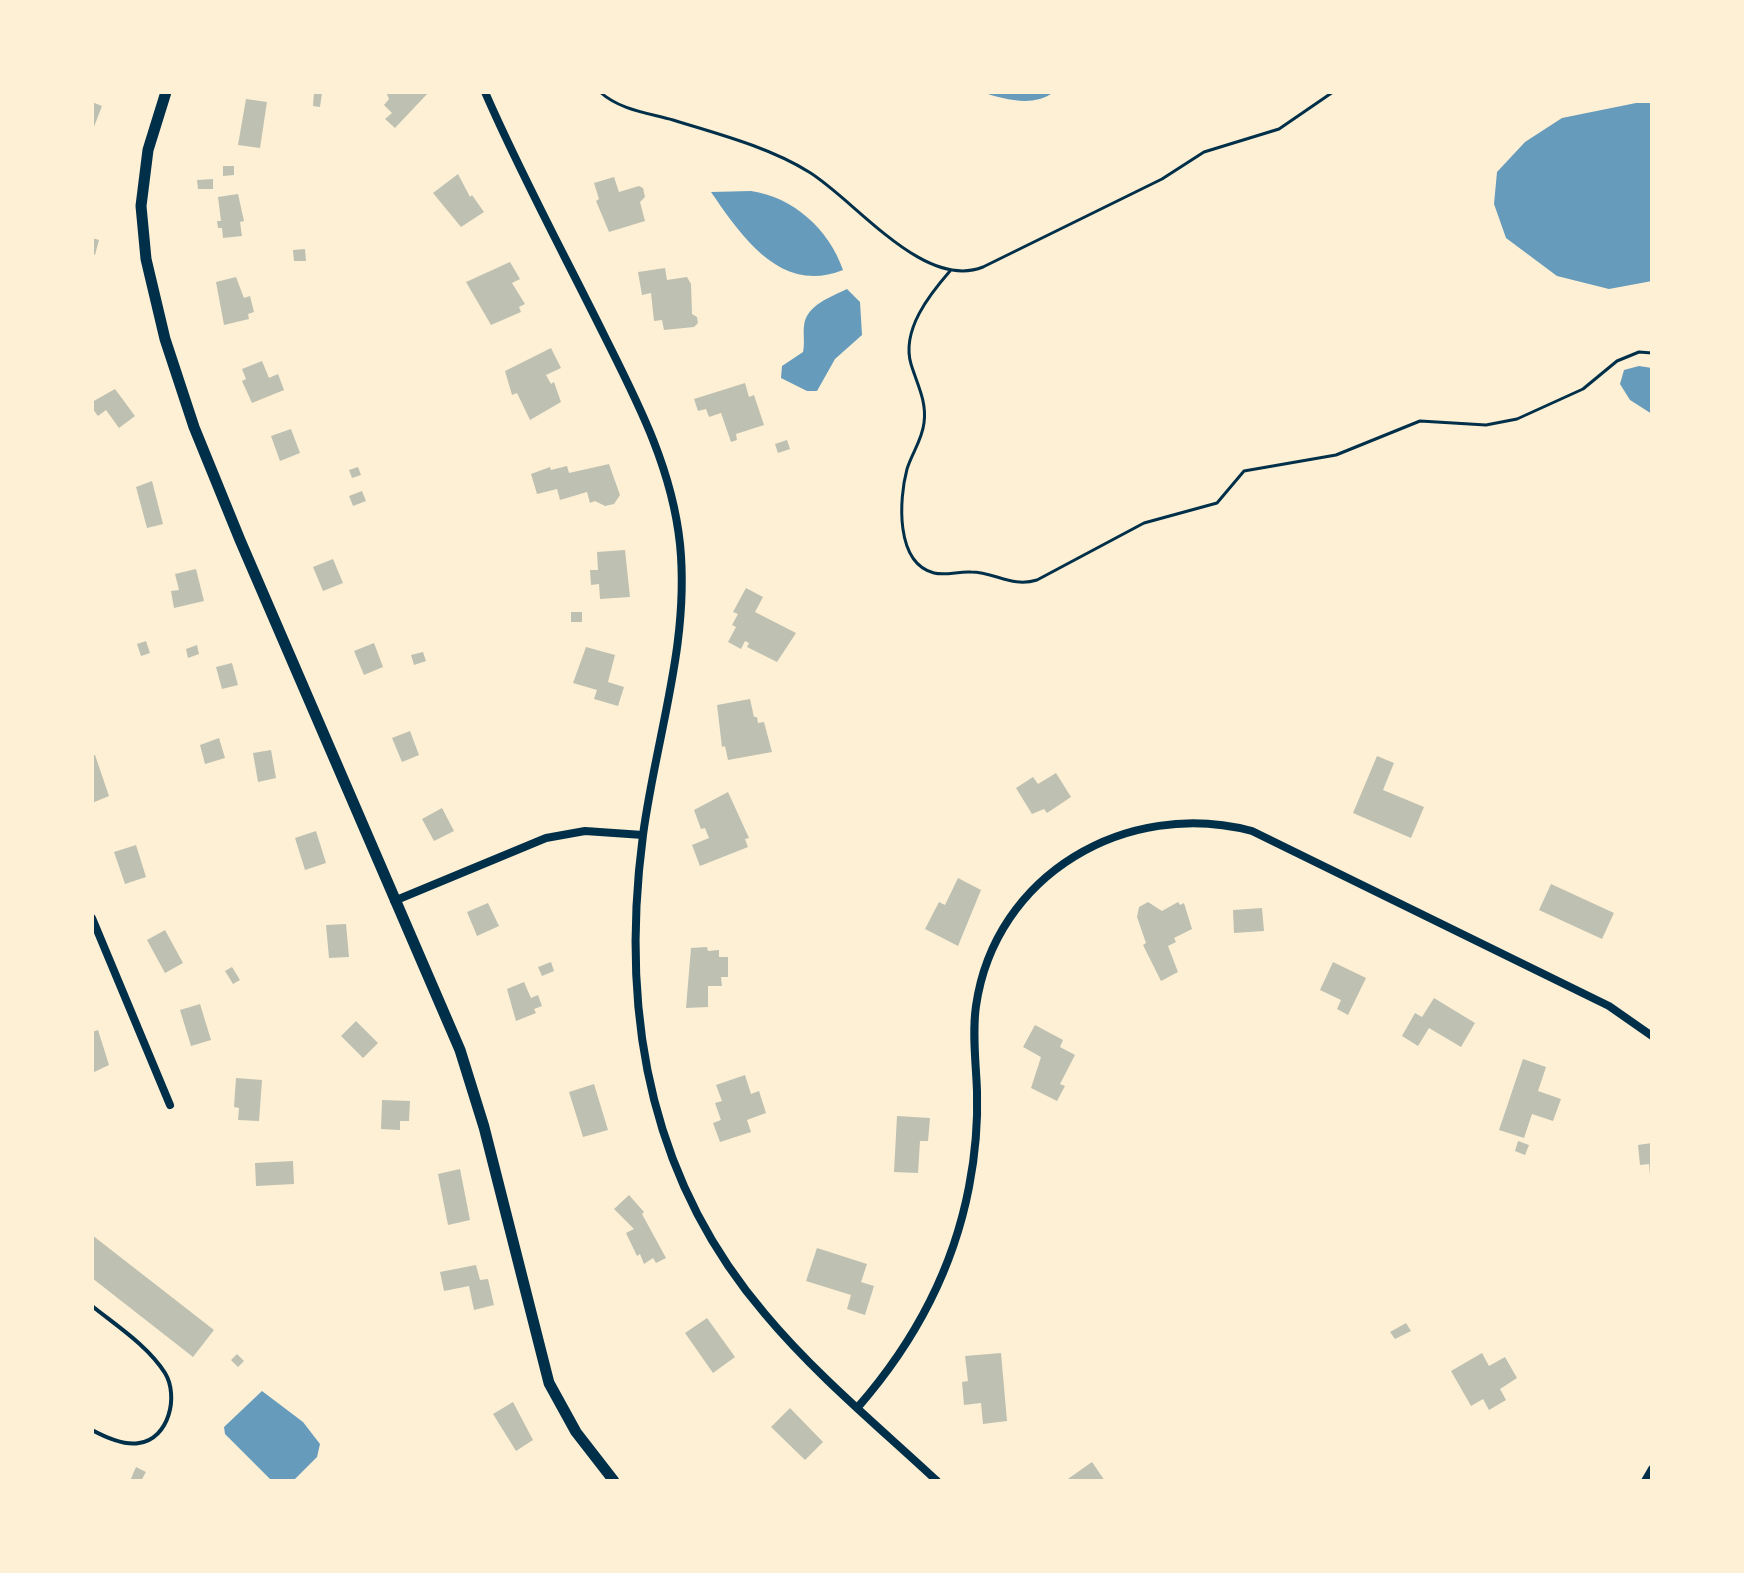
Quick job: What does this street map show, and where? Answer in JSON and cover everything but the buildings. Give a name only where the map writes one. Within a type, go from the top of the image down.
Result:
[{"type":"street","points":[[166,92],[146,160],[141,206],[146,259],[165,339],[194,427],[394,901],[451,1026],[468,1074],[549,1383],[576,1432],[614,1481]]},
{"type":"street","points":[[485,92],[653,433],[674,506],[680,544],[681,619],[643,835],[634,920],[637,1014],[655,1106],[670,1150],[702,1221],[735,1275],[794,1347],[937,1481]]},
{"type":"street","points":[[858,1407],[882,1379],[921,1320],[961,1222],[978,1117],[976,1004],[991,951],[1009,918],[1032,889],[1060,865],[1091,845],[1125,831],[1170,822],[1216,823],[1252,831],[1609,1006],[1652,1036]]},
{"type":"street","points":[[394,901],[546,838],[585,831],[643,835]]},
{"type":"street","points":[[92,918],[170,1105]]},
{"type":"street","points":[[1645,1481],[1652,1469]]},
{"type":"lane","points":[[92,1306],[151,1356],[171,1386],[171,1402],[161,1429],[152,1439],[141,1443],[131,1444],[92,1430]]},
{"type":"path","points":[[600,92],[620,106],[711,132],[792,162],[835,190],[901,248],[961,273],[983,267],[1162,179],[1204,152],[1279,129],[1333,92]]},
{"type":"path","points":[[950,271],[925,304],[910,342],[911,364],[921,391],[925,416],[902,498],[907,547],[918,564],[935,573],[978,572],[1018,583],[1037,580],[1158,517],[1217,503],[1244,471],[1336,455],[1420,421],[1486,425],[1517,419],[1583,389],[1617,361],[1639,352],[1652,353]]},
{"type":"water","points":[[981,92],[1054,92],[1028,101]]},
{"type":"water","points":[[1636,103],[1652,103],[1652,281],[1609,289],[1557,276],[1506,238],[1494,204],[1497,172],[1525,142],[1562,118]]},
{"type":"water","points":[[751,191],[781,200],[808,217],[829,241],[843,270],[821,276],[801,275],[765,257],[736,227],[711,192]]},
{"type":"water","points":[[847,289],[860,302],[862,335],[835,359],[817,391],[807,391],[781,378],[782,366],[803,352],[804,326],[809,312]]},
{"type":"water","points":[[1639,366],[1652,368],[1652,414],[1630,400],[1620,384],[1624,370]]},
{"type":"water","points":[[262,1391],[303,1422],[320,1444],[317,1457],[293,1481],[272,1481],[225,1434],[224,1427]]}]
